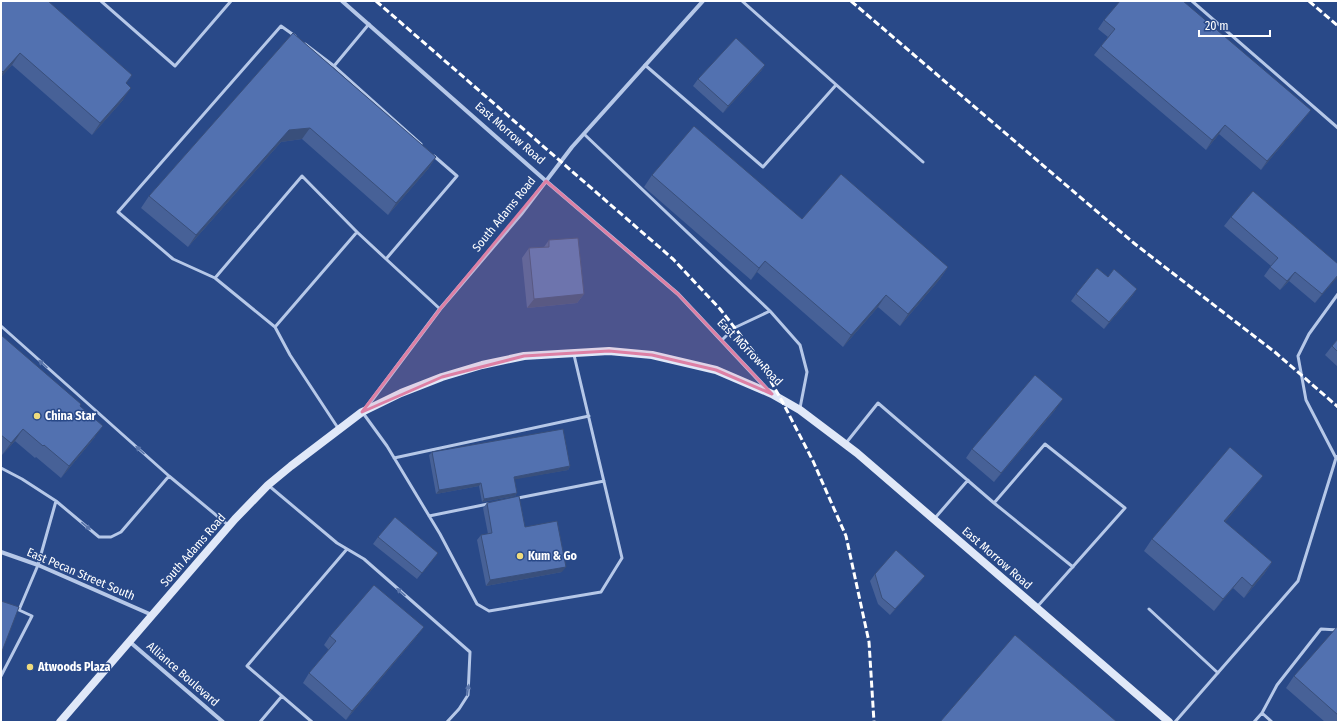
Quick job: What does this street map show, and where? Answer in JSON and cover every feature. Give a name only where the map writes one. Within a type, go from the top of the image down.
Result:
[{"type":"main road","name":"South Adams Road","points":[[60,722],[230,526],[268,485],[362,412],[401,393],[428,382],[482,365],[524,356],[609,351],[652,355],[716,370],[772,394]]},
{"type":"main road","name":"East Morrow Road","points":[[772,394],[800,410],[857,453],[1169,722]]},
{"type":"street","name":"East Morrow Road","points":[[342,1],[546,181],[678,294],[772,394]]},
{"type":"street","name":"South Adams Road","points":[[362,412],[440,309],[521,214],[572,147],[703,1]]},
{"type":"street","name":"East Pecan Street South","points":[[1,552],[38,565],[152,615]]},
{"type":"street","name":"Alliance Boulevard","points":[[130,642],[223,722]]},
{"type":"lane","points":[[101,1],[175,66],[232,1]]},
{"type":"lane","points":[[742,1],[923,162]]},
{"type":"lane","points":[[1192,1],[1338,128]]},
{"type":"lane","points":[[334,66],[369,24]]},
{"type":"lane","points":[[339,430],[290,355],[275,327],[215,278],[173,259],[118,212],[282,26],[334,66],[422,145]]},
{"type":"lane","points":[[646,65],[763,167],[836,85]]},
{"type":"lane","points":[[584,134],[770,311],[800,345],[807,372],[800,410]]},
{"type":"lane","points":[[386,259],[457,176],[433,155]]},
{"type":"lane","points":[[215,278],[302,176],[357,232],[440,309]]},
{"type":"lane","points":[[275,327],[357,232]]},
{"type":"lane","points":[[1175,722],[1298,581],[1337,457],[1306,400],[1298,356],[1309,334],[1338,294]]},
{"type":"lane","points":[[722,340],[734,328],[770,311]]},
{"type":"lane","points":[[1,326],[169,476],[230,526]]},
{"type":"lane","points":[[362,412],[394,458],[440,534],[477,604],[489,610],[601,592],[622,558],[574,353]]},
{"type":"lane","points":[[845,444],[878,403],[994,503],[1073,567]]},
{"type":"lane","points":[[394,458],[589,416]]},
{"type":"lane","points":[[994,503],[1045,444],[1125,508],[1036,608]]},
{"type":"lane","points":[[1,468],[56,501],[99,537],[111,537],[121,532],[169,476]]},
{"type":"lane","points":[[934,520],[968,480]]},
{"type":"lane","points":[[513,499],[604,481]]},
{"type":"lane","points":[[268,485],[337,543],[364,559],[470,652],[468,695],[459,709],[447,722]]},
{"type":"lane","points":[[1,676],[32,616],[19,610],[38,565],[56,501]]},
{"type":"lane","points":[[429,516],[490,504]]},
{"type":"lane","points":[[312,722],[247,666],[347,549]]},
{"type":"lane","points":[[1149,609],[1218,673]]},
{"type":"lane","points":[[1254,722],[1262,713],[1276,685],[1321,629],[1338,630]]},
{"type":"lane","points":[[260,722],[282,696]]},
{"type":"lane","points":[[1262,713],[1272,722]]},
{"type":"highlighted area","points":[[546,181],[678,294],[772,394],[716,370],[652,355],[609,351],[524,356],[442,377],[362,412],[440,309]]},
{"type":"building","points":[[1,1],[48,1],[132,75],[126,83],[131,88],[100,123],[20,53],[3,72],[1,70]]},
{"type":"building","points":[[1120,1],[1183,1],[1311,110],[1267,161],[1225,125],[1212,140],[1101,46],[1115,29],[1104,20]]},
{"type":"building","points":[[293,33],[436,157],[396,203],[310,128],[289,130],[196,235],[149,196]]},
{"type":"building","points":[[736,38],[765,65],[728,106],[698,79]]},
{"type":"building","points":[[694,126],[802,219],[841,174],[948,267],[908,314],[886,295],[851,335],[765,261],[759,268],[652,175]]},
{"type":"building","points":[[1253,191],[1338,264],[1338,275],[1322,294],[1295,272],[1287,281],[1270,267],[1278,258],[1231,217]]},
{"type":"building","points":[[578,238],[584,294],[534,299],[529,248],[549,247],[549,240]]},
{"type":"building","points":[[1097,268],[1108,277],[1114,269],[1137,289],[1109,322],[1076,294]]},
{"type":"building","name":"China Star","points":[[1,335],[81,404],[80,406],[103,426],[69,466],[23,429],[11,443],[1,435]]},
{"type":"building","points":[[1338,339],[1338,352],[1332,346]]},
{"type":"building","points":[[1035,375],[1063,399],[1001,473],[972,449]]},
{"type":"building","name":"Kum & Go","points":[[563,429],[570,466],[514,477],[517,493],[484,499],[481,483],[439,490],[432,452]]},
{"type":"building","points":[[1230,447],[1263,476],[1224,521],[1272,562],[1252,586],[1242,577],[1223,599],[1152,539]]},
{"type":"building","name":"Kum & Go","points":[[519,496],[525,527],[557,521],[566,567],[490,580],[481,535],[492,533],[487,503]]},
{"type":"building","points":[[395,517],[438,553],[422,573],[378,537]]},
{"type":"building","points":[[896,550],[925,576],[895,609],[882,598],[875,574]]},
{"type":"building","points":[[374,585],[424,627],[352,711],[309,673],[336,641],[330,636]]},
{"type":"building","points":[[1,601],[19,607],[1,654]]},
{"type":"building","points":[[1337,627],[1338,628],[1338,715],[1294,676]]},
{"type":"building","points":[[1015,635],[1117,722],[940,722]]},
{"type":"railway","points":[[376,1],[673,259],[720,309],[756,355],[813,461],[846,536],[869,642],[874,722]]},
{"type":"railway","points":[[851,1],[1135,244],[1276,353],[1338,407]]},
{"type":"railway","points":[[1309,1],[1338,26]]},
{"type":"place","name":"China Star","points":[[37,416]]},
{"type":"place","name":"Kum & Go","points":[[520,556]]},
{"type":"place","name":"Atwoods Plaza","points":[[30,667]]}]
